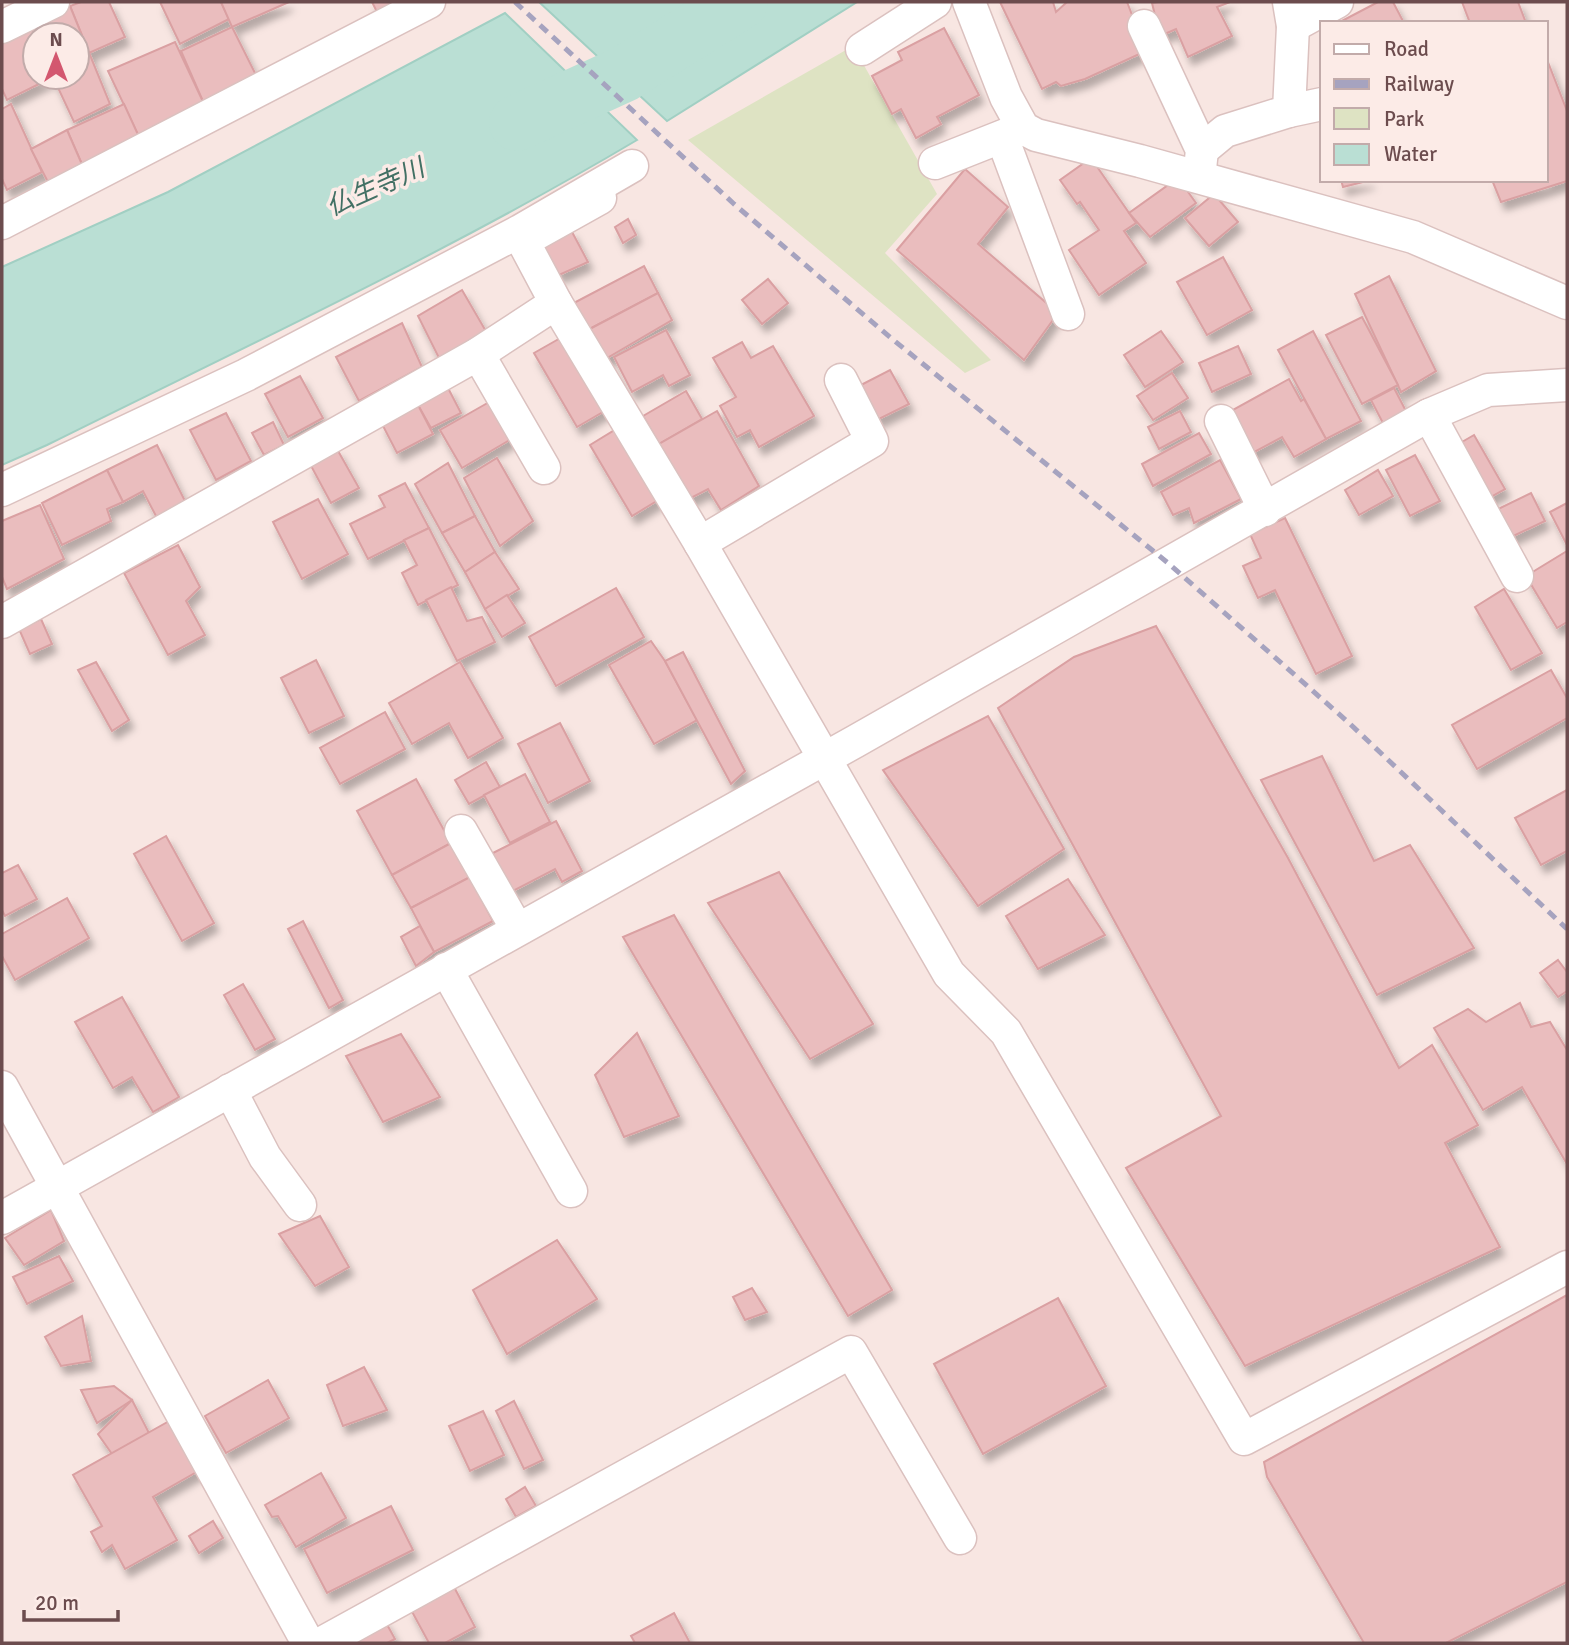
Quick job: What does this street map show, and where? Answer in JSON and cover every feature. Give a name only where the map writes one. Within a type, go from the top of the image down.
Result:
[{"type":"street","points":[[2,27],[53,2]]},
{"type":"street","points":[[2,223],[429,2]]},
{"type":"street","points":[[862,49],[935,2]]},
{"type":"street","points":[[969,2],[1006,97],[1013,133],[1068,314]]},
{"type":"street","points":[[1289,111],[1291,14],[1337,2]]},
{"type":"street","points":[[1144,26],[1201,163]]},
{"type":"street","points":[[1201,163],[1225,131],[1320,104]]},
{"type":"street","points":[[935,163],[1013,133],[1201,163],[1413,237],[1567,303]]},
{"type":"street","points":[[2,490],[246,375],[520,231],[632,166]]},
{"type":"street","points":[[2,507],[282,371],[600,198]]},
{"type":"street","points":[[523,242],[556,303],[700,543],[949,974],[1006,1031],[1244,1439],[1567,1268]]},
{"type":"street","points":[[2,622],[478,354],[556,303]]},
{"type":"street","points":[[478,354],[544,468]]},
{"type":"street","points":[[700,543],[872,442],[841,380]]},
{"type":"street","points":[[2,1218],[823,759],[1429,415],[1488,390],[1567,385]]},
{"type":"street","points":[[1429,415],[1517,576]]},
{"type":"street","points":[[1221,421],[1265,510]]},
{"type":"street","points":[[461,831],[517,929]]},
{"type":"street","points":[[446,969],[571,1191]]},
{"type":"street","points":[[2,1087],[308,1643]]},
{"type":"street","points":[[230,1090],[265,1157],[300,1205]]},
{"type":"street","points":[[322,1643],[850,1352],[960,1538]]},
{"type":"green space","points":[[853,46],[937,194],[885,253],[991,360],[965,373],[688,140]]},
{"type":"water","points":[[539,2],[857,2],[667,121]]},
{"type":"water","points":[[505,13],[637,140],[419,260],[2,465],[2,267],[168,192]]},
{"type":"building","points":[[81,2],[109,2],[125,37],[91,52],[91,21],[76,21],[70,6]]},
{"type":"building","points":[[160,2],[221,2],[229,19],[180,44]]},
{"type":"building","points":[[221,2],[289,2],[232,27]]},
{"type":"building","points":[[372,2],[407,2],[379,16]]},
{"type":"building","points":[[1000,2],[1053,2],[1056,12],[1067,2],[1127,2],[1146,51],[1085,79],[1061,86],[1056,82],[1042,89]]},
{"type":"building","points":[[1230,2],[1217,7],[1232,36],[1188,57],[1176,29],[1160,36],[1152,3]]},
{"type":"building","points":[[1378,2],[1393,2],[1403,21],[1342,21]]},
{"type":"building","points":[[1462,2],[1518,2],[1525,21],[1469,21]]},
{"type":"building","points":[[70,6],[76,21],[43,21]]},
{"type":"building","points":[[232,27],[257,77],[205,106],[181,51]]},
{"type":"building","points":[[944,28],[979,95],[937,117],[941,124],[916,138],[901,109],[892,114],[872,76],[902,60],[898,52]]},
{"type":"building","points":[[21,32],[21,91],[25,91],[7,100],[2,89],[2,41]]},
{"type":"building","points":[[175,42],[205,106],[140,139],[108,71]]},
{"type":"building","points":[[91,57],[110,104],[74,122],[60,91],[91,91]]},
{"type":"building","points":[[1548,62],[1567,111],[1567,181],[1501,202],[1493,182],[1548,182]]},
{"type":"building","points":[[11,104],[42,172],[7,190],[2,179],[2,109]]},
{"type":"building","points":[[124,104],[140,139],[84,169],[67,130]]},
{"type":"building","points":[[67,130],[84,169],[49,184],[31,149]]},
{"type":"building","points":[[1091,158],[1136,223],[1124,231],[1146,263],[1099,295],[1069,250],[1099,230],[1080,202],[1077,204],[1060,180]]},
{"type":"building","points":[[965,169],[1008,207],[978,244],[1058,313],[1024,360],[897,250]]},
{"type":"building","points":[[1178,178],[1196,203],[1150,237],[1129,213]]},
{"type":"building","points":[[1342,182],[1363,182],[1343,187]]},
{"type":"building","points":[[1214,194],[1238,222],[1209,246],[1185,218]]},
{"type":"building","points":[[628,219],[636,235],[623,243],[615,227]]},
{"type":"building","points":[[571,230],[588,262],[559,275],[543,247]]},
{"type":"building","points":[[1223,257],[1252,310],[1207,335],[1177,282]]},
{"type":"building","points":[[644,266],[658,293],[584,332],[570,305]]},
{"type":"building","points":[[1389,276],[1436,371],[1401,392],[1355,294]]},
{"type":"building","points":[[768,279],[788,303],[762,324],[742,300]]},
{"type":"building","points":[[462,290],[487,333],[439,358],[418,316]]},
{"type":"building","points":[[658,293],[672,320],[602,361],[584,332]]},
{"type":"building","points":[[1362,317],[1398,385],[1362,404],[1326,335]]},
{"type":"building","points":[[402,323],[422,367],[359,401],[336,357]]},
{"type":"building","points":[[666,330],[690,375],[669,386],[663,375],[632,392],[614,357]]},
{"type":"building","points":[[1161,331],[1183,362],[1145,387],[1124,355]]},
{"type":"building","points":[[1313,331],[1361,421],[1326,439],[1278,350]]},
{"type":"building","points":[[564,336],[608,409],[577,427],[534,353]]},
{"type":"building","points":[[742,342],[751,358],[773,346],[814,416],[759,447],[750,430],[737,437],[720,406],[736,397],[713,358]]},
{"type":"building","points":[[1238,346],[1251,374],[1212,392],[1199,363]]},
{"type":"building","points":[[890,370],[909,404],[877,420],[859,386]]},
{"type":"building","points":[[1172,373],[1188,398],[1153,420],[1137,396]]},
{"type":"building","points":[[300,376],[323,418],[288,437],[265,394]]},
{"type":"building","points":[[1289,379],[1301,401],[1304,399],[1326,439],[1294,457],[1282,437],[1247,456],[1224,415]]},
{"type":"building","points":[[448,388],[461,413],[431,428],[418,405]]},
{"type":"building","points":[[1394,388],[1408,415],[1385,427],[1371,400]]},
{"type":"building","points":[[686,391],[702,419],[659,444],[643,416]]},
{"type":"building","points":[[491,401],[513,438],[462,468],[440,430]]},
{"type":"building","points":[[418,405],[433,434],[397,453],[382,424]]},
{"type":"building","points":[[717,411],[759,486],[721,510],[708,489],[689,499],[659,444]]},
{"type":"building","points":[[1180,411],[1191,432],[1159,449],[1148,427]]},
{"type":"building","points":[[226,413],[251,461],[216,480],[190,430]]},
{"type":"building","points":[[273,422],[284,445],[264,455],[252,433]]},
{"type":"building","points":[[618,428],[660,499],[632,516],[590,445]]},
{"type":"building","points":[[1199,433],[1211,454],[1153,486],[1142,464]]},
{"type":"building","points":[[1474,435],[1505,489],[1478,504],[1448,450]]},
{"type":"building","points":[[157,445],[186,503],[157,518],[143,491],[123,502],[107,470]]},
{"type":"building","points":[[337,449],[359,488],[331,503],[310,464]]},
{"type":"building","points":[[1415,455],[1440,501],[1410,516],[1386,470]]},
{"type":"building","points":[[497,458],[533,521],[500,546],[464,478]]},
{"type":"building","points":[[1220,460],[1241,499],[1194,523],[1189,508],[1173,515],[1161,492]]},
{"type":"building","points":[[448,463],[475,516],[442,533],[415,484]]},
{"type":"building","points":[[107,470],[123,502],[107,509],[111,521],[62,545],[42,503]]},
{"type":"building","points":[[1378,470],[1393,496],[1359,515],[1345,490]]},
{"type":"building","points":[[405,483],[429,528],[368,559],[350,524],[385,507],[379,496]]},
{"type":"building","points":[[1531,493],[1545,521],[1507,539],[1494,511]]},
{"type":"building","points":[[318,499],[348,554],[302,579],[273,522]]},
{"type":"building","points":[[1567,503],[1567,545],[1550,512]]},
{"type":"building","points":[[40,505],[64,559],[7,589],[2,577],[2,521]]},
{"type":"building","points":[[475,516],[495,552],[465,572],[442,533]]},
{"type":"building","points":[[1285,518],[1352,656],[1316,674],[1275,590],[1258,598],[1243,566],[1261,558],[1250,534]]},
{"type":"building","points":[[429,528],[458,585],[418,605],[402,573],[417,565],[404,540]]},
{"type":"building","points":[[178,545],[200,587],[186,601],[205,635],[168,655],[124,573]]},
{"type":"building","points":[[1567,551],[1567,622],[1557,628],[1526,576]]},
{"type":"building","points":[[495,552],[519,589],[485,609],[465,572]]},
{"type":"building","points":[[451,587],[467,621],[482,617],[495,642],[457,661],[426,600]]},
{"type":"building","points":[[616,588],[644,637],[556,686],[529,637]]},
{"type":"building","points":[[1504,589],[1542,653],[1511,670],[1475,607]]},
{"type":"building","points":[[507,595],[525,623],[502,637],[485,609]]},
{"type":"building","points":[[41,619],[52,644],[30,654],[19,629]]},
{"type":"building","points":[[1156,626],[1288,858],[1399,1068],[1432,1045],[1478,1125],[1445,1143],[1500,1247],[1245,1366],[1126,1168],[1221,1116],[998,708],[1074,657]]},
{"type":"building","points":[[651,641],[697,720],[654,744],[609,665]]},
{"type":"building","points":[[683,652],[745,771],[731,784],[665,661]]},
{"type":"building","points":[[316,660],[344,716],[309,733],[281,678]]},
{"type":"building","points":[[96,662],[129,720],[112,731],[78,670]]},
{"type":"building","points":[[460,662],[503,738],[468,758],[449,723],[412,744],[389,703]]},
{"type":"building","points":[[1551,670],[1567,698],[1567,718],[1477,769],[1452,725]]},
{"type":"building","points":[[385,712],[405,749],[340,784],[320,748]]},
{"type":"building","points":[[988,716],[1064,849],[978,906],[883,770]]},
{"type":"building","points":[[560,723],[590,781],[548,803],[518,744]]},
{"type":"building","points":[[1322,756],[1374,861],[1410,845],[1474,948],[1377,995],[1261,780]]},
{"type":"building","points":[[486,762],[500,787],[469,804],[455,780]]},
{"type":"building","points":[[525,774],[550,822],[510,843],[484,795]]},
{"type":"building","points":[[416,779],[451,843],[392,875],[357,811]]},
{"type":"building","points":[[1567,790],[1567,851],[1541,865],[1515,818]]},
{"type":"building","points":[[556,821],[582,871],[562,882],[555,869],[513,891],[491,854]]},
{"type":"building","points":[[166,836],[214,923],[182,941],[134,854]]},
{"type":"building","points":[[451,843],[470,877],[411,908],[392,875]]},
{"type":"building","points":[[18,865],[37,899],[5,916],[2,910],[2,873]]},
{"type":"building","points":[[779,872],[873,1024],[810,1059],[708,903]]},
{"type":"building","points":[[470,877],[493,921],[434,952],[411,908]]},
{"type":"building","points":[[1068,879],[1105,935],[1038,969],[1006,916]]},
{"type":"building","points":[[67,898],[89,938],[15,980],[2,956],[2,934]]},
{"type":"building","points":[[674,915],[892,1290],[848,1316],[623,937]]},
{"type":"building","points":[[303,921],[343,1000],[329,1008],[288,929]]},
{"type":"building","points":[[420,926],[434,952],[416,966],[401,937]]},
{"type":"building","points":[[1558,960],[1567,972],[1567,991],[1558,997],[1540,973]]},
{"type":"building","points":[[243,984],[275,1039],[255,1050],[224,995]]},
{"type":"building","points":[[122,997],[179,1097],[153,1112],[132,1077],[113,1088],[75,1022]]},
{"type":"building","points":[[1520,1003],[1531,1027],[1550,1022],[1567,1050],[1567,1164],[1522,1087],[1483,1110],[1434,1028],[1468,1009],[1486,1022]]},
{"type":"building","points":[[637,1033],[679,1116],[624,1137],[595,1075]]},
{"type":"building","points":[[401,1034],[440,1097],[383,1122],[346,1056]]},
{"type":"building","points":[[51,1210],[64,1241],[24,1265],[5,1238]]},
{"type":"building","points":[[320,1216],[349,1267],[315,1286],[279,1234]]},
{"type":"building","points":[[557,1240],[597,1299],[507,1354],[473,1290]]},
{"type":"building","points":[[59,1256],[73,1281],[27,1304],[13,1277]]},
{"type":"building","points":[[752,1288],[767,1312],[745,1320],[733,1297]]},
{"type":"building","points":[[1567,1295],[1567,1582],[1446,1643],[1364,1643],[1267,1477],[1264,1462]]},
{"type":"building","points":[[1058,1298],[1106,1386],[983,1454],[934,1364]]},
{"type":"building","points":[[82,1316],[91,1361],[61,1366],[45,1337]]},
{"type":"building","points":[[364,1367],[387,1410],[343,1426],[327,1385]]},
{"type":"building","points":[[268,1380],[289,1418],[226,1453],[205,1416]]},
{"type":"building","points":[[114,1386],[132,1400],[97,1423],[81,1390]]},
{"type":"building","points":[[132,1400],[149,1433],[112,1454],[98,1434]]},
{"type":"building","points":[[514,1401],[543,1460],[524,1469],[496,1411]]},
{"type":"building","points":[[483,1411],[504,1455],[470,1471],[449,1426]]},
{"type":"building","points":[[171,1420],[200,1470],[153,1497],[177,1540],[125,1569],[112,1545],[102,1552],[91,1532],[102,1526],[73,1475]]},
{"type":"building","points":[[321,1473],[346,1518],[296,1547],[278,1516],[272,1517],[265,1505]]},
{"type":"building","points":[[525,1487],[536,1506],[516,1517],[506,1499]]},
{"type":"building","points":[[391,1506],[413,1550],[327,1593],[304,1549]]},
{"type":"building","points":[[213,1521],[223,1538],[199,1553],[189,1536]]},
{"type":"building","points":[[453,1585],[475,1627],[445,1643],[429,1643],[410,1608]]},
{"type":"building","points":[[674,1613],[690,1643],[635,1643],[631,1636]]},
{"type":"building","points":[[384,1619],[395,1639],[387,1643],[359,1643],[354,1635]]},
{"type":"waterway","name":"仏生寺川","points":[[517,123],[624,74],[740,2]]},
{"type":"railway","points":[[515,2],[734,204],[891,338],[1168,563],[1348,722],[1567,929]]}]
